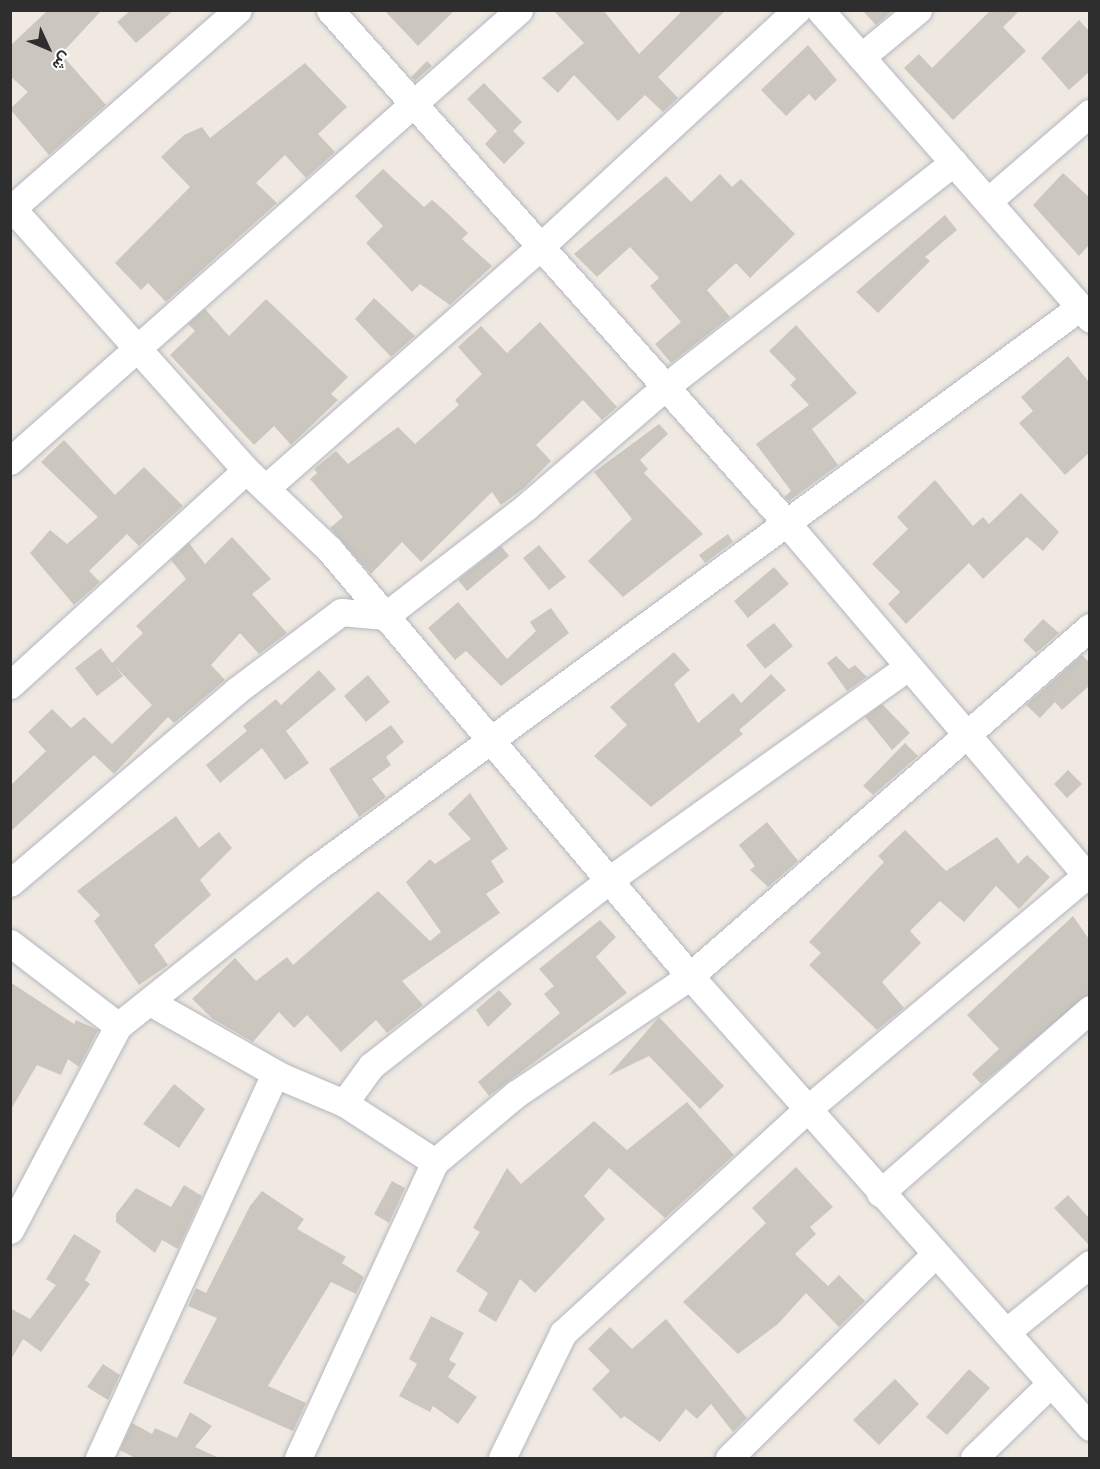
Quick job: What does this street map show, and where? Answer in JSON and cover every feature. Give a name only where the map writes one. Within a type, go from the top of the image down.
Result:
[{"type":"street","points":[[238,10],[11,208],[140,348],[246,470],[268,486],[385,616],[612,878],[690,976],[810,1107],[934,1255],[1052,1383],[1089,1427]]},
{"type":"street","points":[[330,10],[417,102],[540,247],[785,521],[906,668],[1088,875],[810,1107],[563,1333],[502,1458]]},
{"type":"street","points":[[10,461],[519,10]]},
{"type":"street","points":[[268,486],[540,247],[797,10]]},
{"type":"street","points":[[10,1230],[118,1026],[315,869],[493,742],[785,521],[1085,312],[820,10]]},
{"type":"street","points":[[861,57],[918,10]]},
{"type":"street","points":[[988,201],[1089,113]]},
{"type":"street","points":[[10,882],[236,691],[341,612],[385,616],[526,507],[665,387],[954,162]]},
{"type":"street","points":[[10,685],[246,470]]},
{"type":"street","points":[[298,1458],[435,1162],[516,1094],[690,976],[967,739],[1089,627]]},
{"type":"street","points":[[344,1103],[371,1066],[612,878],[906,668]]},
{"type":"street","points":[[10,943],[118,1026]]},
{"type":"street","points":[[150,1002],[274,1074],[344,1103],[435,1162]]},
{"type":"street","points":[[880,1193],[1089,1009]]},
{"type":"street","points":[[99,1458],[274,1074]]},
{"type":"street","points":[[729,1458],[934,1255]]},
{"type":"street","points":[[1006,1332],[1089,1264]]},
{"type":"street","points":[[974,1458],[1052,1383]]},
{"type":"building","points":[[48,10],[102,10],[61,54],[106,105],[49,155],[10,109],[28,92],[10,76],[10,46]]},
{"type":"building","points":[[131,10],[174,10],[136,43],[117,22]]},
{"type":"building","points":[[384,10],[455,10],[418,46]]},
{"type":"building","points":[[553,10],[603,10],[639,54],[683,10],[726,10],[658,77],[678,98],[663,112],[645,95],[618,121],[574,75],[558,93],[542,78],[584,43]]},
{"type":"building","points":[[862,10],[893,10],[876,25]]},
{"type":"building","points":[[991,10],[1020,10],[1003,27],[1026,51],[953,120],[904,68],[919,54],[932,68]]},
{"type":"building","points":[[1079,20],[1089,31],[1089,72],[1069,90],[1041,58]]},
{"type":"building","points":[[808,45],[837,80],[815,101],[809,94],[786,116],[761,90]]},
{"type":"building","points":[[427,61],[432,66],[415,81],[411,77]]},
{"type":"building","points":[[305,63],[347,107],[318,134],[335,152],[306,178],[285,155],[256,183],[277,203],[166,302],[148,283],[141,290],[115,263],[190,187],[161,157],[184,135],[202,127],[210,138]]},
{"type":"building","points":[[484,83],[522,122],[513,131],[525,143],[504,164],[485,144],[497,131],[467,99]]},
{"type":"building","points":[[383,169],[424,207],[432,200],[445,211],[468,233],[462,239],[492,266],[450,305],[420,284],[412,292],[366,243],[383,226],[355,196]]},
{"type":"building","points":[[1063,173],[1089,197],[1089,245],[1079,256],[1033,205]]},
{"type":"building","points":[[720,174],[732,187],[741,179],[795,234],[750,278],[736,263],[707,290],[730,317],[671,363],[655,344],[681,322],[650,286],[659,278],[630,247],[597,277],[574,254],[666,176],[691,202]]},
{"type":"building","points":[[945,215],[957,230],[925,257],[930,261],[878,313],[856,292]]},
{"type":"building","points":[[374,298],[415,336],[391,357],[355,319]]},
{"type":"building","points":[[266,299],[348,377],[331,394],[338,400],[291,445],[274,426],[254,445],[170,355],[195,331],[188,324],[205,309],[229,336]]},
{"type":"building","points":[[540,322],[617,407],[602,420],[583,400],[536,445],[551,461],[524,488],[501,505],[492,492],[421,562],[402,542],[371,574],[330,528],[343,517],[310,479],[317,473],[314,469],[336,451],[348,464],[398,427],[415,444],[459,405],[455,400],[482,374],[458,347],[481,326],[507,353]]},
{"type":"building","points":[[796,325],[857,393],[812,429],[838,465],[789,501],[784,497],[791,491],[756,444],[809,405],[790,385],[796,379],[769,351]]},
{"type":"building","points":[[1068,356],[1089,382],[1089,453],[1065,475],[1019,423],[1033,411],[1021,397]]},
{"type":"building","points":[[659,424],[668,434],[640,460],[648,469],[644,473],[703,534],[623,597],[588,561],[632,519],[594,472]]},
{"type":"building","points":[[64,440],[115,495],[144,467],[183,506],[139,546],[127,534],[89,571],[100,582],[74,605],[30,553],[50,530],[67,544],[98,517],[41,462]]},
{"type":"building","points":[[935,480],[973,526],[983,517],[989,524],[1021,493],[1059,532],[1043,551],[1027,537],[983,579],[969,563],[906,624],[888,604],[900,592],[872,564],[908,529],[897,517]]},
{"type":"building","points":[[728,534],[733,542],[705,563],[699,555]]},
{"type":"building","points":[[232,537],[271,579],[252,594],[287,633],[259,654],[240,633],[211,665],[225,680],[174,723],[168,717],[114,774],[94,755],[10,832],[10,786],[46,751],[28,732],[52,709],[71,728],[84,717],[112,744],[152,705],[115,666],[123,676],[97,696],[75,668],[101,648],[112,663],[143,633],[136,626],[186,579],[171,560],[189,543],[205,564]]},
{"type":"building","points":[[539,545],[566,577],[549,590],[523,558]]},
{"type":"building","points":[[501,546],[509,556],[467,591],[458,580]]},
{"type":"building","points":[[774,567],[789,584],[748,618],[734,601]]},
{"type":"building","points":[[458,602],[507,659],[536,631],[530,622],[551,608],[569,633],[501,686],[466,651],[455,660],[428,628]]},
{"type":"building","points":[[1043,619],[1059,633],[1036,653],[1023,640]]},
{"type":"building","points":[[774,623],[793,646],[765,669],[746,645]]},
{"type":"building","points":[[674,652],[690,670],[674,684],[698,723],[733,693],[741,703],[771,674],[786,690],[739,730],[743,734],[651,807],[594,756],[627,725],[610,707]]},
{"type":"building","points":[[1082,655],[1089,662],[1089,686],[1062,710],[1055,702],[1040,718],[1026,705]]},
{"type":"building","points":[[836,656],[849,669],[855,665],[867,677],[847,691],[827,663]]},
{"type":"building","points":[[319,670],[336,689],[286,731],[309,763],[285,780],[262,748],[220,783],[206,765],[247,731],[243,726],[276,699],[281,705]]},
{"type":"building","points":[[368,675],[390,702],[366,722],[344,696]]},
{"type":"building","points":[[882,704],[910,733],[892,750],[865,717]]},
{"type":"building","points":[[391,725],[404,742],[386,757],[391,765],[372,779],[386,797],[359,817],[329,769]]},
{"type":"building","points":[[905,743],[918,756],[873,795],[863,786]]},
{"type":"building","points":[[1068,770],[1082,784],[1067,798],[1054,784]]},
{"type":"building","points":[[470,793],[508,849],[491,861],[504,882],[486,894],[500,913],[402,981],[423,1005],[387,1033],[376,1020],[341,1052],[307,1015],[294,1028],[279,1012],[253,1042],[213,1019],[192,999],[235,958],[256,981],[287,957],[293,965],[378,891],[430,941],[441,932],[406,882],[430,859],[435,864],[471,839],[448,814]]},
{"type":"building","points":[[176,816],[199,848],[219,832],[232,848],[200,880],[211,895],[154,945],[168,965],[139,985],[94,921],[100,915],[77,891]]},
{"type":"building","points":[[767,822],[798,861],[768,887],[750,870],[755,866],[739,845]]},
{"type":"building","points":[[905,830],[946,871],[997,837],[1018,864],[1027,855],[1050,877],[1019,909],[996,886],[964,922],[940,901],[910,931],[921,943],[882,982],[904,1008],[877,1030],[809,965],[821,953],[809,942],[884,862],[878,856]]},
{"type":"building","points":[[1073,916],[1089,939],[1089,994],[981,1084],[972,1074],[999,1049],[967,1015]]},
{"type":"building","points":[[600,920],[616,937],[596,957],[627,993],[489,1096],[478,1082],[560,1013],[544,994],[554,986],[539,969]]},
{"type":"building","points":[[10,982],[74,1024],[76,1020],[98,1030],[79,1067],[68,1059],[61,1075],[37,1065],[10,1111]]},
{"type":"building","points":[[499,990],[512,1004],[488,1027],[476,1010]]},
{"type":"building","points":[[659,1017],[724,1086],[700,1109],[649,1056],[608,1076]]},
{"type":"building","points":[[174,1084],[205,1109],[179,1148],[143,1124]]},
{"type":"building","points":[[687,1102],[734,1155],[665,1218],[609,1168],[584,1196],[605,1219],[535,1293],[520,1279],[496,1322],[478,1311],[488,1293],[456,1271],[480,1232],[473,1228],[507,1168],[521,1184],[594,1121],[627,1150]]},
{"type":"building","points":[[796,1167],[833,1207],[810,1227],[816,1234],[795,1254],[828,1286],[839,1275],[865,1301],[839,1327],[806,1293],[778,1324],[738,1354],[683,1302],[766,1223],[752,1208]]},
{"type":"building","points":[[392,1181],[405,1188],[389,1223],[374,1214]]},
{"type":"building","points":[[184,1185],[202,1196],[178,1249],[162,1240],[155,1253],[116,1222],[116,1214],[136,1188],[171,1207]]},
{"type":"building","points":[[262,1191],[304,1219],[297,1229],[346,1257],[342,1263],[364,1277],[356,1294],[331,1282],[268,1386],[306,1403],[293,1431],[183,1383],[217,1318],[188,1306],[196,1288],[206,1293],[250,1206]]},
{"type":"building","points":[[1068,1195],[1089,1218],[1089,1245],[1054,1208]]},
{"type":"building","points":[[74,1234],[101,1251],[85,1280],[90,1284],[41,1352],[23,1339],[10,1361],[10,1308],[30,1319],[56,1285],[46,1279]]},
{"type":"building","points":[[431,1316],[464,1333],[449,1360],[456,1364],[448,1377],[477,1397],[458,1424],[433,1406],[430,1412],[399,1396],[417,1364],[409,1359]]},
{"type":"building","points":[[666,1319],[747,1418],[733,1432],[711,1404],[697,1419],[686,1409],[660,1442],[624,1416],[621,1419],[592,1389],[610,1371],[588,1349],[610,1327],[632,1349]]},
{"type":"building","points":[[103,1364],[120,1375],[108,1400],[87,1387]]},
{"type":"building","points":[[969,1369],[990,1388],[947,1435],[926,1417]]},
{"type":"building","points":[[895,1379],[919,1404],[879,1445],[853,1420]]},
{"type":"building","points":[[190,1412],[212,1426],[195,1447],[219,1458],[135,1458],[120,1450],[132,1423],[152,1434],[155,1428],[177,1438]]}]
